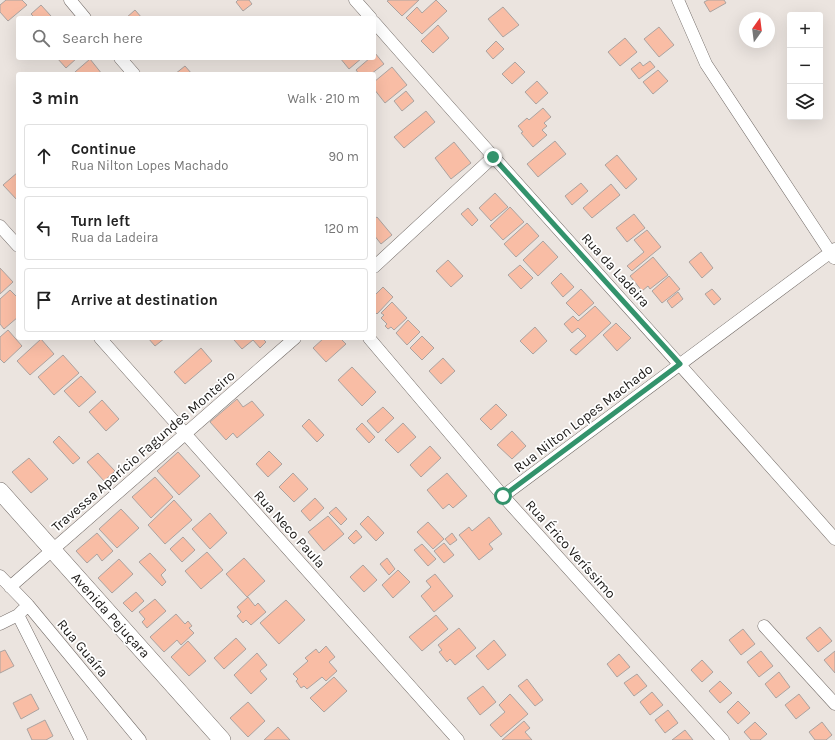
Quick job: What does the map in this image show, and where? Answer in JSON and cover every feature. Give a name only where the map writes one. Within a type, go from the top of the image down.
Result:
[{"type":"street","points":[[70,0],[83,16]]},
{"type":"street","points":[[355,0],[369,16]]},
{"type":"street","points":[[678,0],[706,64],[834,254]]},
{"type":"street","name":"Rua da Ladeira","points":[[376,24],[835,539]]},
{"type":"street","points":[[122,60],[132,72]]},
{"type":"street","points":[[376,265],[493,157]]},
{"type":"street","points":[[0,226],[16,244]]},
{"type":"street","name":"Rua Nilton Lopes Machado","points":[[503,496],[680,364],[834,254]]},
{"type":"street","name":"Rua Neco Paula","points":[[102,340],[458,740]]},
{"type":"street","name":"Travessa Aparício Fagundes Monteiro","points":[[10,587],[293,340]]},
{"type":"street","name":"Rua Érico Veríssimo","points":[[371,340],[503,496],[723,740]]},
{"type":"street","name":"Avenida Pejuçara","points":[[0,491],[222,740]]},
{"type":"street","name":"Rua Guaíra","points":[[0,576],[28,605],[140,740]]},
{"type":"street","points":[[0,624],[18,615],[28,605]]},
{"type":"street","points":[[18,615],[81,740]]},
{"type":"street","points":[[764,626],[835,704]]},
{"type":"building","points":[[6,0],[22,0],[27,5],[8,21],[0,12],[0,5]]},
{"type":"building","points":[[238,0],[249,0],[252,4],[243,11],[236,2]]},
{"type":"building","points":[[419,0],[402,16],[387,1]]},
{"type":"building","points":[[436,0],[447,11],[422,34],[406,18],[417,7],[422,13]]},
{"type":"building","points":[[708,0],[724,0],[726,3],[710,12],[704,2]]},
{"type":"building","points":[[41,5],[51,16],[33,16],[31,14]]},
{"type":"building","points":[[503,7],[519,25],[503,37],[488,19]]},
{"type":"building","points":[[135,10],[140,16],[128,16]]},
{"type":"building","points":[[438,25],[449,38],[433,53],[421,41]]},
{"type":"building","points":[[659,27],[674,45],[659,57],[644,39]]},
{"type":"building","points":[[625,38],[637,52],[620,66],[608,52]]},
{"type":"building","points":[[496,41],[504,49],[493,59],[486,51]]},
{"type":"building","points":[[376,54],[384,64],[374,72],[358,72],[356,70],[368,60],[376,60]]},
{"type":"building","points":[[59,60],[75,60],[66,68]]},
{"type":"building","points":[[91,60],[100,72],[75,72]]},
{"type":"building","points":[[342,60],[360,60],[349,69]]},
{"type":"building","points":[[650,61],[655,67],[639,79],[631,69],[640,62],[643,66]]},
{"type":"building","points":[[515,62],[525,72],[512,84],[502,74]]},
{"type":"building","points":[[185,66],[190,72],[178,72]]},
{"type":"building","points":[[392,67],[407,85],[385,103],[376,92],[376,80]]},
{"type":"building","points":[[658,70],[668,81],[653,94],[643,82]]},
{"type":"building","points":[[537,81],[548,93],[536,104],[525,92]]},
{"type":"building","points":[[406,91],[414,101],[402,111],[394,101]]},
{"type":"building","points":[[543,108],[551,117],[544,123],[547,126],[542,130],[547,135],[533,147],[521,133],[523,132],[518,126],[527,118],[529,120]]},
{"type":"building","points":[[426,111],[435,122],[404,148],[394,137]]},
{"type":"building","points":[[555,141],[566,154],[538,177],[527,164]]},
{"type":"building","points":[[454,142],[471,163],[451,179],[435,158]]},
{"type":"building","points":[[617,155],[637,179],[626,189],[605,165]]},
{"type":"building","points":[[16,174],[16,199],[3,185]]},
{"type":"building","points":[[581,183],[588,191],[572,205],[565,196]]},
{"type":"building","points":[[611,184],[620,195],[592,218],[583,208]]},
{"type":"building","points":[[495,193],[508,207],[491,221],[479,208]]},
{"type":"building","points":[[510,207],[524,222],[503,240],[490,226]]},
{"type":"building","points":[[468,208],[478,220],[472,226],[461,214]]},
{"type":"building","points":[[634,214],[645,228],[627,242],[616,228]]},
{"type":"building","points":[[376,218],[392,235],[381,244],[376,238]]},
{"type":"building","points":[[527,223],[539,236],[516,257],[504,244]]},
{"type":"building","points":[[647,230],[661,247],[632,271],[627,266],[644,252],[634,240]]},
{"type":"building","points":[[543,241],[558,257],[538,276],[523,260]]},
{"type":"building","points":[[701,252],[713,268],[702,278],[689,262]]},
{"type":"building","points":[[653,257],[668,275],[650,289],[648,286],[642,291],[630,276]]},
{"type":"building","points":[[448,260],[463,276],[451,287],[436,271]]},
{"type":"building","points":[[520,265],[533,278],[521,289],[508,275]]},
{"type":"building","points":[[0,268],[13,282],[0,294]]},
{"type":"building","points":[[561,273],[574,287],[563,297],[551,283]]},
{"type":"building","points":[[669,276],[680,289],[662,303],[652,291]]},
{"type":"building","points":[[383,287],[393,297],[377,314],[376,313],[376,294]]},
{"type":"building","points":[[581,289],[594,303],[579,316],[566,303]]},
{"type":"building","points":[[712,289],[721,299],[714,305],[705,294]]},
{"type":"building","points":[[10,290],[16,296],[16,319],[4,329],[0,324],[0,299]]},
{"type":"building","points":[[678,292],[683,299],[672,308],[667,301]]},
{"type":"building","points":[[392,302],[407,318],[394,330],[391,327],[388,329],[385,326],[387,324],[381,318],[384,315],[381,313]]},
{"type":"building","points":[[595,306],[611,323],[576,355],[570,350],[586,336],[578,328],[572,333],[564,324],[573,316],[578,321]]},
{"type":"building","points":[[408,320],[420,332],[407,345],[396,333]]},
{"type":"building","points":[[616,323],[631,338],[617,351],[603,335]]},
{"type":"building","points":[[535,327],[547,341],[533,354],[520,341]]},
{"type":"building","points":[[8,330],[22,346],[4,363],[0,359],[0,337]]},
{"type":"building","points":[[422,336],[434,348],[422,360],[410,348]]},
{"type":"building","points":[[40,340],[42,340],[54,354],[30,375],[17,361]]},
{"type":"building","points":[[150,340],[162,340],[155,346]]},
{"type":"building","points":[[234,340],[253,340],[242,349]]},
{"type":"building","points":[[253,340],[264,340],[266,342],[260,348]]},
{"type":"building","points":[[322,340],[342,340],[346,344],[326,362],[313,348]]},
{"type":"building","points":[[201,348],[212,361],[185,384],[174,372]]},
{"type":"building","points":[[63,355],[79,373],[54,395],[38,377]]},
{"type":"building","points":[[443,358],[455,371],[441,384],[429,371]]},
{"type":"building","points":[[352,367],[376,392],[362,406],[338,380]]},
{"type":"building","points":[[81,376],[96,392],[79,407],[64,391]]},
{"type":"building","points":[[237,399],[243,407],[252,401],[264,415],[237,438],[233,433],[226,440],[210,422]]},
{"type":"building","points":[[102,400],[119,419],[106,431],[89,412]]},
{"type":"building","points":[[496,404],[507,415],[491,430],[480,419]]},
{"type":"building","points":[[383,407],[394,418],[378,433],[367,421]]},
{"type":"building","points":[[309,419],[324,435],[317,442],[302,426]]},
{"type":"building","points":[[362,423],[375,437],[369,443],[356,429]]},
{"type":"building","points":[[403,423],[416,437],[398,453],[385,440]]},
{"type":"building","points":[[512,431],[526,446],[512,459],[497,445]]},
{"type":"building","points":[[59,436],[80,458],[73,464],[53,442]]},
{"type":"building","points":[[430,446],[441,458],[421,477],[410,465]]},
{"type":"building","points":[[269,451],[282,464],[268,477],[256,464]]},
{"type":"building","points":[[178,452],[200,476],[179,495],[157,471]]},
{"type":"building","points":[[98,453],[115,471],[104,481],[87,462]]},
{"type":"building","points":[[29,458],[48,479],[31,493],[12,472]]},
{"type":"building","points":[[293,473],[308,489],[294,502],[279,487]]},
{"type":"building","points":[[447,473],[467,496],[453,508],[449,504],[443,509],[427,490]]},
{"type":"building","points":[[155,477],[173,497],[151,518],[132,497]]},
{"type":"building","points":[[315,498],[324,508],[310,521],[301,511]]},
{"type":"building","points":[[174,500],[192,520],[165,544],[148,525]]},
{"type":"building","points":[[336,507],[347,519],[341,525],[329,513]]},
{"type":"building","points":[[121,509],[139,528],[117,548],[99,529]]},
{"type":"building","points":[[210,513],[227,533],[210,549],[192,529]]},
{"type":"building","points":[[328,516],[344,534],[324,551],[308,532]]},
{"type":"building","points":[[368,516],[384,533],[376,541],[360,524]]},
{"type":"building","points":[[489,517],[502,534],[489,544],[493,549],[479,560],[459,535],[469,527],[472,531]]},
{"type":"building","points":[[428,522],[444,539],[433,549],[417,532]]},
{"type":"building","points":[[356,530],[362,537],[354,544],[348,538]]},
{"type":"building","points":[[97,533],[113,551],[102,561],[97,554],[87,563],[76,551]]},
{"type":"building","points":[[452,533],[457,540],[450,545],[445,539]]},
{"type":"building","points":[[183,537],[195,550],[182,562],[170,549]]},
{"type":"building","points":[[444,543],[454,555],[444,563],[434,551]]},
{"type":"building","points":[[422,544],[436,559],[428,566],[414,550]]},
{"type":"building","points":[[207,552],[223,570],[201,589],[185,571]]},
{"type":"building","points":[[150,553],[166,570],[161,575],[166,582],[162,586],[139,562]]},
{"type":"building","points":[[244,558],[265,581],[247,597],[226,574]]},
{"type":"building","points":[[387,558],[395,569],[389,575],[380,564]]},
{"type":"building","points":[[119,559],[133,574],[112,593],[98,578]]},
{"type":"building","points":[[363,565],[377,580],[364,592],[350,577]]},
{"type":"building","points":[[398,570],[410,582],[393,598],[382,585]]},
{"type":"building","points":[[435,574],[453,596],[434,612],[421,596],[431,587],[426,581]]},
{"type":"building","points":[[136,592],[144,601],[132,612],[123,603]]},
{"type":"building","points":[[248,597],[255,606],[258,603],[266,612],[251,625],[246,620],[243,623],[237,616],[241,612],[237,607]]},
{"type":"building","points":[[155,599],[166,611],[147,628],[142,622],[145,619],[139,612]]},
{"type":"building","points":[[286,600],[305,620],[279,644],[260,623]]},
{"type":"building","points":[[176,614],[185,624],[188,621],[192,626],[189,628],[194,633],[181,645],[177,640],[164,652],[150,637]]},
{"type":"building","points":[[436,615],[448,629],[422,651],[409,637]]},
{"type":"building","points":[[820,627],[832,641],[818,652],[806,638]]},
{"type":"building","points":[[459,628],[476,648],[455,665],[450,659],[447,662],[439,652],[442,650],[438,645]]},
{"type":"building","points":[[743,629],[755,644],[741,655],[729,640]]},
{"type":"building","points":[[236,638],[246,649],[224,669],[214,658]]},
{"type":"building","points":[[494,640],[506,655],[488,670],[476,656]]},
{"type":"building","points":[[188,641],[206,661],[189,676],[171,657]]},
{"type":"building","points":[[326,646],[335,657],[329,662],[337,671],[326,681],[322,677],[307,689],[304,686],[301,688],[296,681],[298,679],[293,674],[308,661],[305,658],[316,649],[319,653]]},
{"type":"building","points":[[5,650],[14,666],[0,673],[0,652]]},
{"type":"building","points":[[761,651],[773,666],[759,677],[747,662]]},
{"type":"building","points":[[835,651],[835,673],[824,660]]},
{"type":"building","points":[[257,653],[267,665],[260,671],[267,679],[251,694],[234,675]]},
{"type":"building","points":[[619,654],[630,667],[617,677],[607,664]]},
{"type":"building","points":[[702,660],[713,672],[702,682],[691,670]]},
{"type":"building","points":[[779,672],[790,687],[776,698],[765,684]]},
{"type":"building","points":[[637,674],[647,686],[634,696],[624,683]]},
{"type":"building","points":[[334,677],[347,691],[324,712],[310,698]]},
{"type":"building","points":[[527,679],[543,700],[535,706],[518,686]]},
{"type":"building","points":[[720,681],[732,693],[720,703],[709,691]]},
{"type":"building","points":[[483,686],[496,702],[480,715],[467,698]]},
{"type":"building","points":[[652,692],[663,705],[650,715],[640,702]]},
{"type":"building","points":[[31,694],[39,709],[21,719],[13,703]]},
{"type":"building","points":[[510,694],[528,714],[501,737],[490,725],[505,712],[499,705]]},
{"type":"building","points":[[799,694],[810,708],[796,719],[785,705]]},
{"type":"building","points":[[738,701],[750,713],[738,724],[727,712]]},
{"type":"building","points":[[248,702],[265,721],[248,737],[230,718]]},
{"type":"building","points":[[668,710],[678,723],[665,733],[655,720]]},
{"type":"building","points":[[45,720],[53,736],[46,740],[32,740],[27,729]]},
{"type":"building","points":[[524,721],[530,728],[525,732],[532,740],[502,740]]},
{"type":"building","points":[[755,722],[767,734],[760,740],[751,740],[744,732]]},
{"type":"building","points":[[822,722],[832,735],[826,740],[815,740],[809,732]]},
{"type":"building","points":[[278,727],[290,740],[264,740]]},
{"type":"building","points":[[685,730],[693,740],[672,740]]},
{"type":"route","points":[[493,157],[680,364],[503,496]]}]
